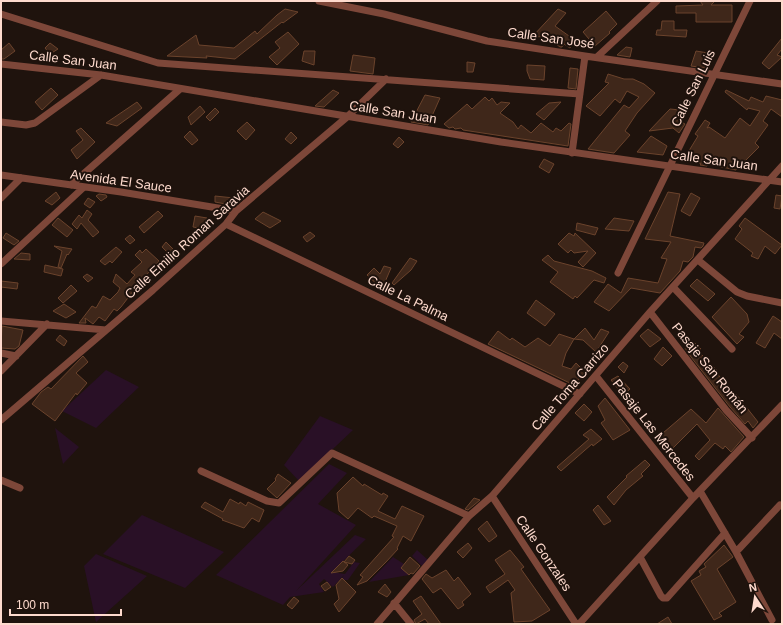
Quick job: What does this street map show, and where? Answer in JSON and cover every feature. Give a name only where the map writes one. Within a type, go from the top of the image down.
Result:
[{"type":"street","name":"Calle San José","points":[[319,1],[384,14],[487,41],[782,84]]},
{"type":"street","points":[[597,57],[657,1]]},
{"type":"street","name":"Calle San Luis","points":[[618,273],[669,165],[750,1]]},
{"type":"street","points":[[1,14],[158,63],[580,94]]},
{"type":"street","points":[[572,153],[585,56]]},
{"type":"street","name":"Calle San Juan","points":[[1,64],[101,75],[347,117],[572,153],[669,165],[782,182]]},
{"type":"street","points":[[1,122],[26,124],[35,122],[101,75]]},
{"type":"street","name":"Calle Emilio Roman Saravia","points":[[1,420],[153,290],[226,224],[236,211],[347,117],[386,79]]},
{"type":"street","points":[[71,186],[180,89]]},
{"type":"street","name":"Calle Toma Carrizo","points":[[377,624],[469,516],[492,496],[650,312],[782,166]]},
{"type":"street","name":"Avenida El Sauce","points":[[1,175],[236,211]]},
{"type":"street","points":[[1,198],[21,178]]},
{"type":"street","points":[[1,264],[84,187]]},
{"type":"street","name":"Calle La Palma","points":[[226,224],[580,394]]},
{"type":"street","points":[[698,260],[737,292],[747,296],[782,303]]},
{"type":"street","points":[[673,287],[732,349]]},
{"type":"street","name":"Pasaje San Román","points":[[650,312],[726,410],[752,438]]},
{"type":"street","points":[[1,321],[106,330]]},
{"type":"street","points":[[1,371],[47,324]]},
{"type":"street","points":[[1,353],[16,356]]},
{"type":"street","name":"Pasaje Las Mercedes","points":[[596,376],[693,498]]},
{"type":"street","points":[[578,624],[693,498],[782,405]]},
{"type":"street","points":[[201,471],[267,501],[279,503],[332,453],[469,516]]},
{"type":"street","points":[[1,480],[20,488]]},
{"type":"street","points":[[700,491],[736,552],[772,620]]},
{"type":"street","name":"Calle Gonzales","points":[[492,496],[578,624]]},
{"type":"street","points":[[736,552],[780,505]]},
{"type":"street","points":[[640,557],[663,598],[667,598],[725,533]]},
{"type":"street","points":[[394,603],[411,624]]},
{"type":"shaded area","points":[[106,370],[139,387],[96,428],[62,411]]},
{"type":"shaded area","points":[[320,416],[353,430],[299,481],[284,465]]},
{"type":"shaded area","points":[[55,428],[79,447],[63,464]]},
{"type":"shaded area","points":[[329,464],[347,473],[318,504],[356,525],[296,591],[355,535],[366,539],[332,572],[345,574],[354,562],[360,563],[348,580],[341,580],[344,575],[333,587],[324,579],[319,584],[324,592],[290,597],[283,605],[216,575]]},
{"type":"shaded area","points":[[142,515],[224,552],[185,588],[103,554]]},
{"type":"shaded area","points":[[417,550],[428,560],[422,566],[412,556]]},
{"type":"shaded area","points":[[96,554],[147,576],[96,622],[84,566]]},
{"type":"shaded area","points":[[393,557],[404,564],[401,568],[409,575],[369,582]]},
{"type":"building","points":[[700,1],[715,1],[711,5],[732,5],[732,22],[696,22],[696,13],[676,13],[676,6],[703,5]]},
{"type":"building","points":[[285,9],[298,12],[283,23],[282,22],[235,59],[206,56],[207,58],[167,56],[196,35],[199,45],[234,48],[255,31],[257,34]]},
{"type":"building","points":[[558,9],[566,13],[555,26],[576,41],[570,48],[564,44],[560,47],[548,38],[533,36]]},
{"type":"building","points":[[606,11],[617,24],[609,32],[610,33],[595,46],[583,32]]},
{"type":"building","points":[[662,21],[674,21],[674,30],[687,30],[686,37],[656,35],[657,30],[661,30]]},
{"type":"building","points":[[288,32],[299,44],[277,65],[269,57],[280,48],[275,42]]},
{"type":"building","points":[[782,38],[782,49],[777,55],[782,57],[769,69],[762,63]]},
{"type":"building","points":[[9,43],[15,51],[4,59],[1,59],[1,50]]},
{"type":"building","points":[[50,43],[58,49],[50,54],[45,48]]},
{"type":"building","points":[[626,47],[632,48],[630,57],[617,55]]},
{"type":"building","points":[[304,51],[315,51],[314,65],[302,61]]},
{"type":"building","points":[[696,51],[708,53],[705,68],[691,66]]},
{"type":"building","points":[[353,55],[375,58],[373,74],[350,71]]},
{"type":"building","points":[[467,62],[475,63],[473,72],[467,72]]},
{"type":"building","points":[[527,65],[545,66],[544,80],[530,79],[527,71]]},
{"type":"building","points":[[570,68],[578,69],[576,89],[568,88]]},
{"type":"building","points":[[608,74],[624,79],[633,79],[644,84],[655,93],[637,113],[625,131],[630,135],[614,153],[588,149],[624,105],[629,108],[639,97],[627,91],[620,103],[615,99],[600,116],[586,106],[609,83],[605,82]]},
{"type":"building","points":[[51,88],[58,95],[42,110],[35,102]]},
{"type":"building","points":[[333,90],[339,93],[324,107],[315,106]]},
{"type":"building","points":[[726,90],[749,101],[751,97],[763,102],[766,96],[782,100],[782,117],[771,109],[763,121],[768,125],[755,143],[759,147],[736,170],[708,164],[707,166],[700,165],[701,164],[687,154],[698,136],[695,134],[705,120],[710,123],[707,128],[709,127],[725,138],[740,118],[750,126],[760,111],[748,108],[747,110],[725,92]]},
{"type":"building","points":[[425,95],[440,98],[428,125],[411,122]]},
{"type":"building","points":[[485,97],[489,101],[492,98],[497,105],[501,102],[510,103],[500,113],[513,122],[518,129],[521,125],[531,133],[541,123],[553,132],[556,128],[561,131],[569,123],[571,124],[568,146],[463,130],[461,128],[449,128],[444,124],[467,104],[472,109]]},
{"type":"building","points":[[137,102],[142,108],[117,126],[106,123]]},
{"type":"building","points":[[561,102],[544,120],[536,114],[549,103]]},
{"type":"building","points":[[200,106],[205,112],[191,125],[188,117]]},
{"type":"building","points":[[215,108],[219,112],[210,121],[206,117]]},
{"type":"building","points":[[670,109],[680,110],[676,119],[685,124],[679,133],[673,128],[649,131]]},
{"type":"building","points":[[247,122],[255,130],[246,140],[237,131]]},
{"type":"building","points":[[81,128],[95,142],[77,159],[71,150],[83,140],[76,131]]},
{"type":"building","points":[[190,131],[198,140],[192,145],[184,137]]},
{"type":"building","points":[[291,132],[297,138],[291,144],[285,139]]},
{"type":"building","points":[[651,136],[667,146],[663,155],[637,152]]},
{"type":"building","points":[[399,137],[404,142],[398,148],[393,144]]},
{"type":"building","points":[[544,159],[554,164],[549,173],[539,167]]},
{"type":"building","points":[[56,192],[60,198],[52,205],[45,201]]},
{"type":"building","points":[[668,192],[680,194],[670,236],[704,243],[703,246],[701,248],[695,247],[693,257],[688,262],[683,261],[680,271],[660,293],[631,288],[609,311],[594,302],[608,284],[621,293],[628,278],[658,283],[667,259],[661,258],[671,242],[645,239]]},
{"type":"building","points":[[691,193],[700,198],[690,216],[681,211]]},
{"type":"building","points":[[99,194],[106,195],[107,197],[101,201],[96,196]]},
{"type":"building","points":[[776,195],[782,196],[780,209],[774,208]]},
{"type":"building","points":[[215,196],[234,198],[231,205],[215,202]]},
{"type":"building","points":[[88,198],[95,202],[90,208],[84,204]]},
{"type":"building","points":[[87,210],[92,214],[88,220],[99,232],[93,237],[81,223],[77,229],[72,224],[79,215],[82,218]]},
{"type":"building","points":[[158,211],[163,216],[144,233],[139,227]]},
{"type":"building","points":[[263,212],[281,221],[270,228],[255,219]]},
{"type":"building","points":[[195,216],[207,218],[205,229],[193,227]]},
{"type":"building","points":[[58,218],[73,230],[67,237],[52,225]]},
{"type":"building","points":[[614,218],[634,221],[629,231],[605,229]]},
{"type":"building","points":[[745,218],[782,245],[775,254],[765,246],[758,259],[751,256],[753,253],[735,239],[742,229],[739,226]]},
{"type":"building","points":[[577,223],[598,228],[595,235],[576,230]]},
{"type":"building","points":[[310,232],[315,236],[307,242],[303,237]]},
{"type":"building","points":[[6,233],[19,241],[14,245],[3,238]]},
{"type":"building","points":[[569,233],[574,236],[575,233],[596,253],[583,267],[578,262],[588,251],[574,253],[571,250],[568,253],[558,244]]},
{"type":"building","points":[[130,235],[135,240],[130,244],[125,239]]},
{"type":"building","points":[[166,242],[180,256],[175,260],[162,247]]},
{"type":"building","points":[[54,246],[72,249],[68,255],[67,254],[61,268],[58,267],[62,251]]},
{"type":"building","points":[[116,247],[122,252],[112,263],[110,261],[105,265],[100,261]]},
{"type":"building","points":[[146,249],[159,261],[140,282],[121,307],[117,311],[114,309],[105,321],[99,317],[93,324],[85,318],[86,323],[79,323],[92,306],[96,308],[103,296],[110,300],[118,292],[120,288],[113,282],[116,274],[127,284],[135,275],[131,272],[142,262],[135,255],[140,250],[142,253]]},
{"type":"building","points":[[21,253],[30,254],[30,260],[14,259]]},
{"type":"building","points":[[548,255],[554,261],[592,271],[606,278],[604,283],[594,280],[577,298],[575,296],[573,299],[550,282],[558,272],[542,260]]},
{"type":"building","points":[[410,258],[417,261],[411,270],[394,285],[392,283]]},
{"type":"building","points":[[45,265],[63,269],[61,276],[44,272]]},
{"type":"building","points":[[384,266],[391,268],[385,282],[380,287],[367,275],[374,268],[380,274]]},
{"type":"building","points":[[87,274],[93,278],[88,282],[83,277]]},
{"type":"building","points":[[697,279],[715,294],[708,301],[690,286]]},
{"type":"building","points":[[1,281],[18,283],[17,289],[1,287]]},
{"type":"building","points":[[71,285],[77,291],[63,303],[58,298]]},
{"type":"building","points":[[731,297],[747,314],[749,322],[739,334],[744,337],[737,344],[712,317]]},
{"type":"building","points":[[536,300],[555,314],[545,326],[527,313]]},
{"type":"building","points":[[64,304],[76,312],[66,318],[53,311]]},
{"type":"building","points":[[773,316],[782,322],[782,339],[774,333],[765,348],[756,343]]},
{"type":"building","points":[[2,326],[23,330],[19,346],[15,349],[1,348]]},
{"type":"building","points":[[585,328],[594,340],[601,329],[609,332],[596,352],[583,340],[574,339]]},
{"type":"building","points":[[648,329],[661,339],[650,347],[640,336]]},
{"type":"building","points":[[498,331],[510,340],[512,338],[525,347],[538,338],[550,346],[559,334],[574,339],[566,353],[562,366],[571,369],[576,363],[585,372],[574,385],[488,344]]},
{"type":"building","points":[[60,335],[67,341],[64,346],[56,340]]},
{"type":"building","points":[[695,343],[701,349],[698,351],[716,369],[719,376],[734,396],[736,394],[758,422],[753,428],[748,421],[745,424],[730,407],[691,357],[685,348]]},
{"type":"building","points":[[663,347],[672,356],[662,366],[654,359]]},
{"type":"building","points":[[83,356],[88,362],[76,373],[87,383],[77,395],[76,393],[55,421],[32,404],[41,392],[48,387],[51,389]]},
{"type":"building","points":[[623,362],[628,366],[624,373],[618,367]]},
{"type":"building","points":[[618,376],[630,389],[623,395],[611,380]]},
{"type":"building","points":[[605,398],[630,430],[613,440],[601,423],[605,420],[598,406]]},
{"type":"building","points":[[584,404],[592,412],[584,421],[575,413]]},
{"type":"building","points":[[718,408],[744,437],[731,452],[725,446],[723,449],[715,443],[699,460],[695,456],[710,440],[697,424],[671,450],[656,439],[691,409],[706,423]]},
{"type":"building","points":[[591,429],[602,439],[593,446],[592,444],[561,471],[557,467],[589,439],[583,435]]},
{"type":"building","points":[[645,460],[650,465],[641,474],[643,476],[626,490],[614,505],[607,497],[627,477],[626,476]]},
{"type":"building","points":[[278,474],[291,483],[277,498],[267,489],[276,480],[275,479]]},
{"type":"building","points":[[353,477],[363,486],[364,484],[382,495],[383,493],[388,496],[378,511],[395,519],[402,506],[424,516],[411,541],[403,536],[397,548],[398,549],[386,562],[367,581],[357,585],[363,577],[360,575],[394,537],[392,536],[397,526],[374,516],[372,518],[358,508],[348,519],[339,511],[337,493]]},
{"type":"building","points":[[474,498],[480,500],[468,510],[465,509]]},
{"type":"building","points":[[230,499],[239,504],[240,502],[246,506],[248,502],[264,510],[259,522],[252,518],[244,528],[222,520],[223,519],[201,507],[205,502],[223,512]]},
{"type":"building","points":[[598,505],[611,521],[604,525],[593,510]]},
{"type":"building","points":[[487,521],[497,536],[489,542],[478,529]]},
{"type":"building","points":[[468,543],[472,548],[463,558],[457,552]]},
{"type":"building","points":[[724,545],[733,557],[717,569],[736,602],[719,613],[722,616],[714,620],[691,581],[701,575],[699,571],[706,567],[704,564]]},
{"type":"building","points":[[510,550],[524,567],[521,569],[550,610],[532,621],[514,622],[511,593],[515,590],[508,580],[490,593],[486,587],[505,574],[495,560]]},
{"type":"building","points":[[349,556],[355,560],[352,564],[344,562]]},
{"type":"building","points":[[410,557],[420,566],[413,574],[411,573],[409,575],[401,568]]},
{"type":"building","points":[[343,561],[348,565],[343,571],[331,573]]},
{"type":"building","points":[[446,570],[454,581],[458,577],[471,594],[462,602],[464,605],[458,609],[441,588],[433,593],[422,579],[426,574],[432,578]]},
{"type":"building","points":[[342,578],[356,592],[339,612],[334,604],[339,599],[336,585]]},
{"type":"building","points":[[327,582],[331,587],[325,591],[321,586]]},
{"type":"building","points":[[385,584],[391,592],[387,597],[378,592]]},
{"type":"building","points":[[421,596],[441,624],[429,624],[425,619],[416,624],[414,620],[422,614],[413,601]]},
{"type":"building","points":[[294,597],[299,601],[292,609],[287,605]]},
{"type":"building","points":[[668,617],[672,624],[657,624]]}]
